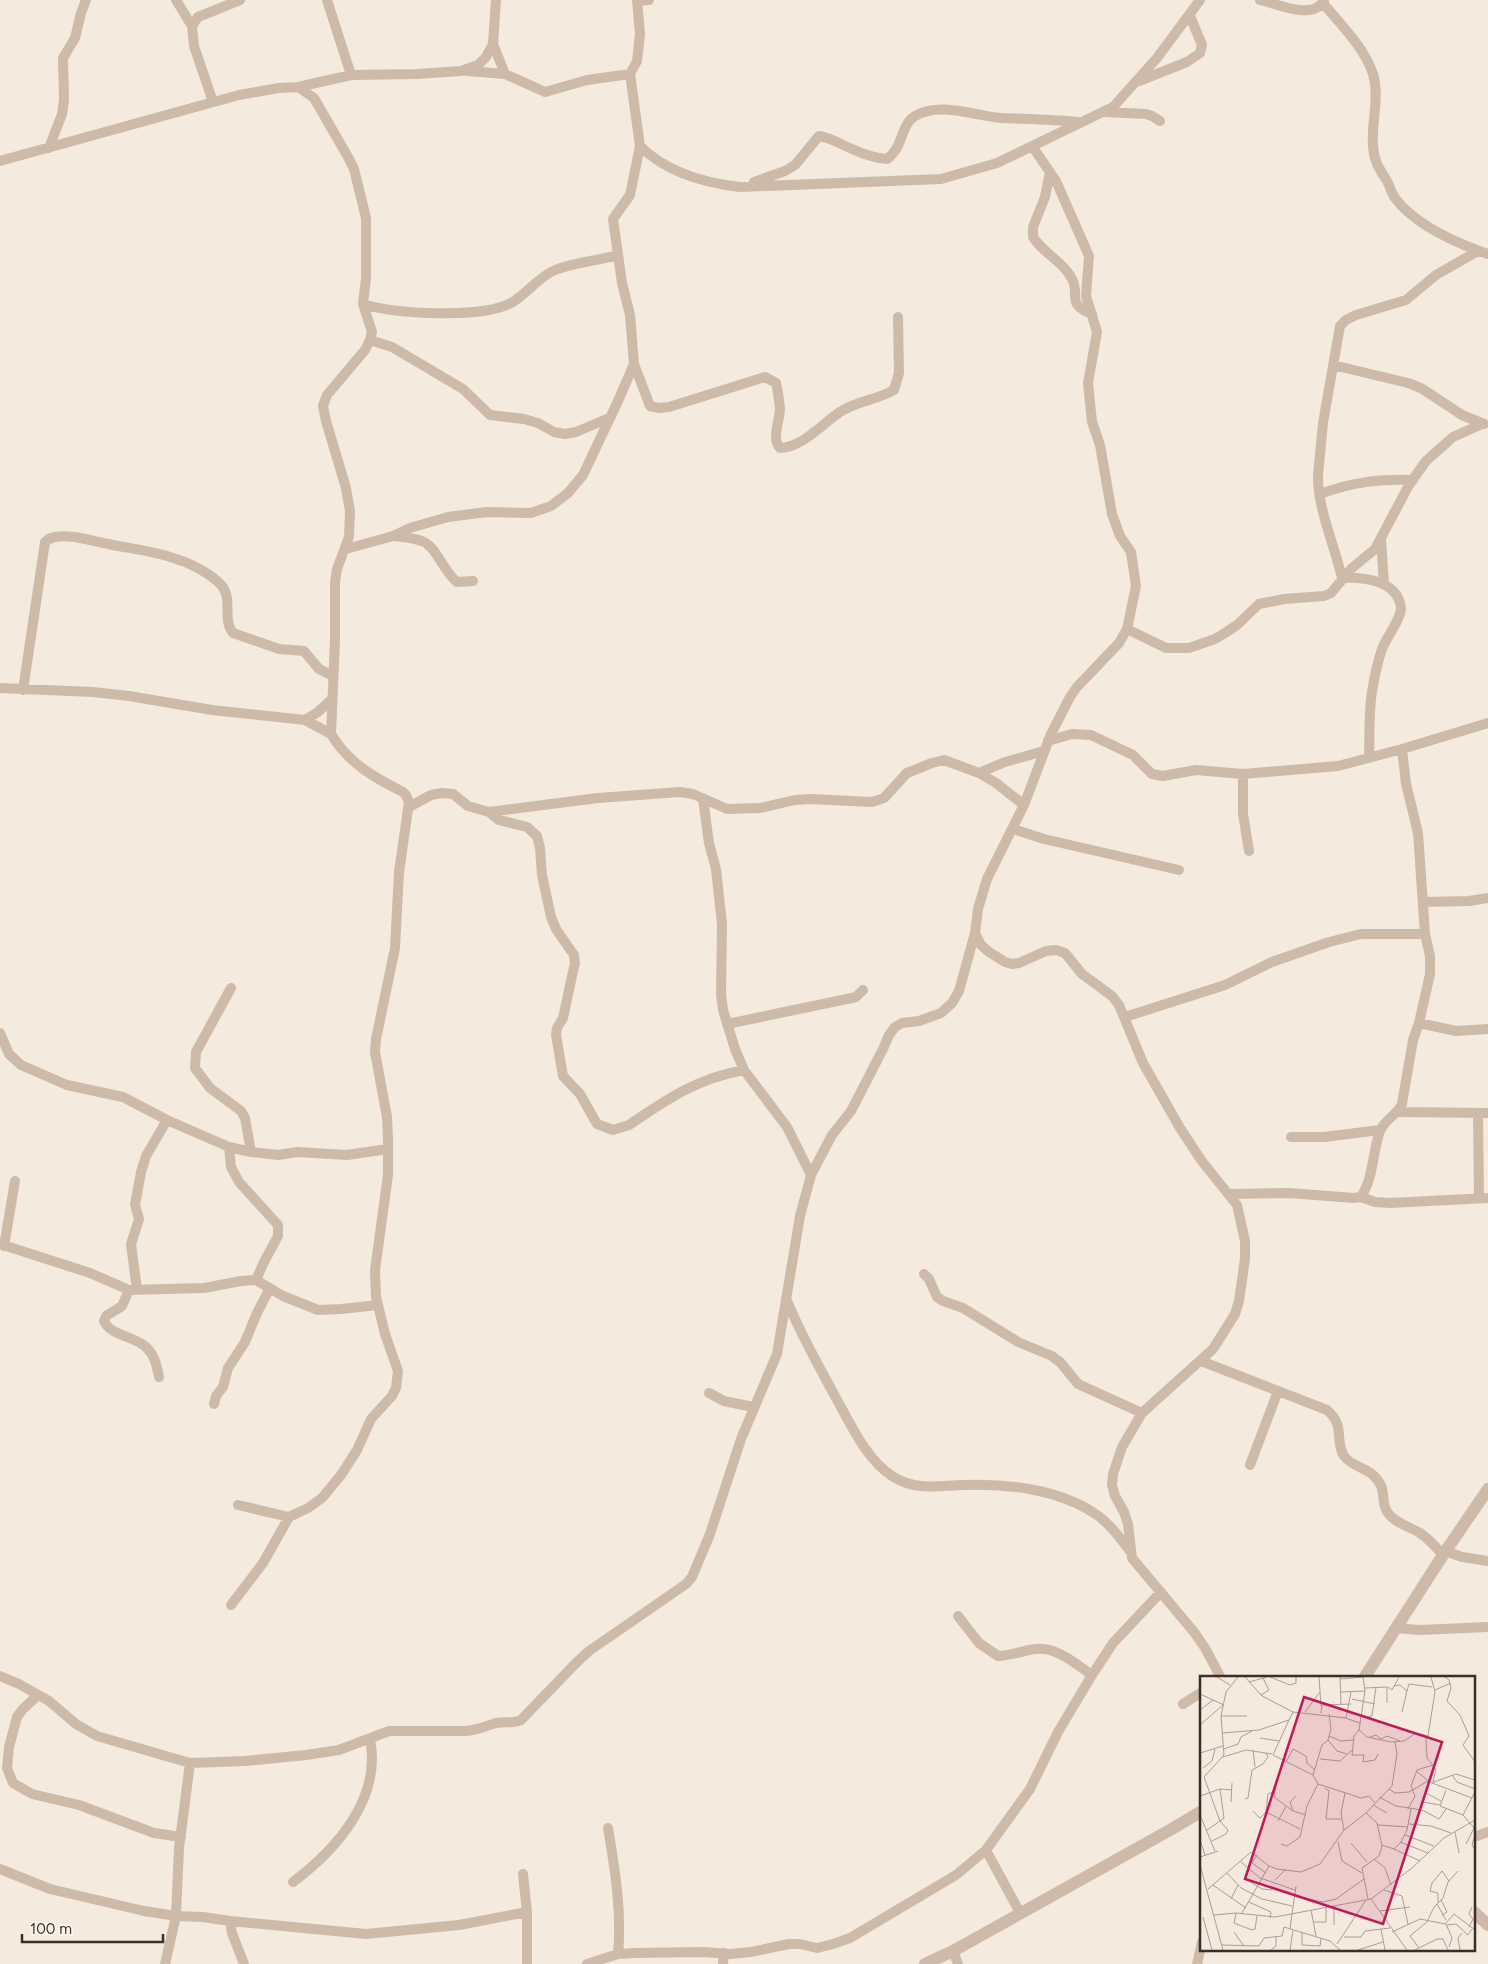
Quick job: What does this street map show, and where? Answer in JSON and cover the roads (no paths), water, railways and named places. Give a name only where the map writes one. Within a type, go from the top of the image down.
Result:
[{"type":"street","points":[[49,148],[62,114],[64,100],[63,58],[75,38],[86,0]]},
{"type":"street","points":[[176,0],[192,26],[194,46],[213,102]]},
{"type":"street","points":[[192,26],[198,17],[240,0]]},
{"type":"street","points":[[327,0],[351,75]]},
{"type":"street","points":[[461,71],[478,66],[484,61],[493,44],[496,0]]},
{"type":"street","points":[[649,0],[637,0],[640,34],[636,61],[630,74],[640,146],[630,195],[613,220],[622,283],[630,315],[634,364],[650,406],[659,408],[669,407],[765,377],[776,383],[780,408],[776,439],[777,445],[780,448],[786,448],[809,436],[844,410],[894,390],[899,373],[898,317]]},
{"type":"street","points":[[640,146],[649,155],[687,175],[721,185],[740,187],[941,178],[997,163],[1079,122],[1106,112],[1118,103],[1157,58],[1200,0]]},
{"type":"street","points":[[1260,0],[1307,11],[1314,10],[1324,1],[1364,53],[1373,75],[1376,100],[1372,121],[1376,166],[1386,180],[1394,197],[1408,212],[1431,228],[1483,253]]},
{"type":"street","points":[[1134,84],[1187,62],[1200,53],[1202,44],[1190,16]]},
{"type":"street","points":[[493,44],[505,74]]},
{"type":"street","points":[[0,161],[213,102],[279,88],[298,87],[351,75],[461,71],[505,74],[545,92],[587,80],[630,74]]},
{"type":"street","points":[[314,98],[315,83]]},
{"type":"street","points":[[231,1605],[263,1563],[289,1517],[308,1508],[322,1498],[341,1475],[357,1450],[371,1419],[392,1396],[396,1388],[398,1371],[385,1334],[378,1305],[375,1270],[388,1175],[388,1149],[387,1117],[375,1052],[397,933],[399,872],[409,807],[406,794],[364,771],[339,748],[331,734],[335,641],[335,582],[337,569],[349,538],[350,511],[346,488],[323,406],[327,394],[365,350],[372,332],[363,304],[366,278],[366,218],[351,163],[314,98],[298,87]]},
{"type":"street","points":[[740,187],[785,171],[795,165],[819,136],[830,137],[851,149],[876,158],[887,159],[898,147],[910,120],[916,115],[925,112],[947,110],[996,117],[1079,122]]},
{"type":"street","points":[[1106,112],[1146,114],[1160,121]]},
{"type":"street","points":[[0,1676],[20,1684],[49,1701],[76,1724],[96,1736],[190,1763],[254,1761],[306,1755],[338,1750],[389,1731],[467,1731],[497,1723],[515,1723],[521,1720],[589,1651],[686,1584],[692,1577],[710,1534],[753,1407],[777,1354],[800,1216],[811,1175],[832,1135],[851,1111],[892,1031],[902,1023],[919,1021],[941,1013],[952,1003],[959,990],[975,933],[978,909],[988,878],[1024,805],[1048,741],[1070,697],[1119,643],[1127,629],[1136,586],[1134,568],[1131,552],[1120,536],[1112,514],[1100,445],[1092,422],[1088,382],[1097,332],[1086,296],[1090,256],[1050,172],[1032,146]]},
{"type":"street","points":[[1050,172],[1045,196],[1034,227],[1033,238],[1044,251],[1068,272],[1074,281],[1076,304],[1080,309],[1092,314]]},
{"type":"street","points":[[1342,578],[1328,530],[1318,475],[1322,423],[1340,326],[1346,320],[1356,315],[1406,300],[1436,275],[1483,253]]},
{"type":"street","points":[[363,304],[414,313],[444,314],[496,308],[511,303],[553,271],[618,255]]},
{"type":"street","points":[[370,340],[382,342],[398,350],[463,389],[490,415],[524,419],[538,423],[554,432],[565,434],[584,429],[610,418]]},
{"type":"street","points":[[346,549],[448,517],[487,512],[531,513],[552,506],[568,493],[582,475],[634,364]]},
{"type":"street","points":[[1334,365],[1408,383],[1421,388],[1462,415],[1485,424]]},
{"type":"street","points":[[1127,629],[1166,648],[1189,648],[1215,639],[1225,633],[1237,625],[1259,604],[1284,599],[1324,596],[1336,589],[1342,578],[1375,550],[1413,480],[1426,461],[1453,437],[1485,424]]},
{"type":"street","points":[[1320,494],[1344,485],[1361,482],[1387,479],[1413,480]]},
{"type":"street","points":[[392,536],[425,542],[432,548],[450,576],[457,582],[473,581]]},
{"type":"street","points":[[23,690],[45,542],[55,537],[78,538],[150,551],[180,560],[201,570],[222,586],[228,604],[227,621],[234,633],[279,649],[304,651],[319,669],[333,676]]},
{"type":"street","points":[[1381,539],[1384,584]]},
{"type":"street","points":[[1342,578],[1374,580],[1384,584],[1401,606],[1400,615],[1382,650],[1372,686],[1369,758]]},
{"type":"street","points":[[0,688],[93,692],[212,710],[305,720],[331,734]]},
{"type":"street","points":[[305,720],[318,712],[332,699]]},
{"type":"street","points":[[1048,741],[1072,734],[1082,733],[1091,735],[1133,755],[1152,774],[1163,776],[1196,770],[1243,774],[1319,769],[1402,750],[1488,723]]},
{"type":"street","points":[[1361,1196],[1368,1185],[1380,1130],[1383,1124],[1399,1112],[1402,1104],[1413,1040],[1420,1023],[1430,974],[1430,956],[1425,934],[1418,833],[1406,784],[1402,750]]},
{"type":"street","points":[[979,773],[1005,762],[1044,751]]},
{"type":"street","points":[[489,812],[598,798],[680,792],[693,794],[728,809],[760,808],[795,800],[809,799],[872,802],[884,798],[907,773],[944,760],[979,773],[996,783],[1024,805]]},
{"type":"street","points":[[1243,774],[1243,814],[1249,851]]},
{"type":"street","points":[[409,807],[431,794],[453,794],[468,806],[489,812],[499,820],[527,827],[537,836],[542,875],[551,917],[574,955],[575,964],[565,1009],[556,1035],[563,1076],[580,1094],[597,1124],[613,1130],[622,1129],[672,1096],[693,1085],[710,1078],[744,1070]]},
{"type":"street","points":[[703,799],[709,843],[716,869],[722,924],[721,994],[727,1024],[744,1070],[787,1127],[811,1175]]},
{"type":"street","points":[[1013,829],[1044,839],[1179,870]]},
{"type":"street","points":[[1423,902],[1469,901],[1488,898]]},
{"type":"street","points":[[975,933],[981,945],[989,952],[1012,964],[1019,964],[1046,951],[1056,950],[1065,953],[1082,974],[1105,989],[1112,996],[1120,1005],[1143,1063],[1180,1128],[1201,1160],[1236,1205],[1245,1241],[1245,1259],[1239,1301],[1228,1328],[1214,1349],[1170,1386],[1142,1413],[1122,1447],[1113,1474],[1112,1485],[1115,1496],[1128,1524],[1130,1551]]},
{"type":"street","points":[[1125,1017],[1225,985],[1272,962],[1329,942],[1361,934],[1425,934]]},
{"type":"street","points":[[231,988],[199,1044],[194,1059],[195,1068],[210,1088],[241,1111],[245,1118],[251,1152]]},
{"type":"street","points":[[727,1024],[848,999],[856,997],[864,990]]},
{"type":"street","points":[[1420,1023],[1456,1031],[1488,1029]]},
{"type":"street","points":[[0,1033],[9,1054],[21,1065],[67,1085],[122,1097],[167,1120],[228,1146],[251,1152],[278,1155],[297,1152],[347,1155],[388,1149]]},
{"type":"street","points":[[1229,1194],[1290,1193],[1354,1198],[1361,1196],[1375,1202],[1390,1203],[1483,1198],[1483,1113],[1399,1112]]},
{"type":"street","points":[[159,1377],[155,1361],[147,1348],[109,1327],[104,1321],[106,1316],[122,1306],[133,1289],[131,1244],[139,1219],[135,1205],[141,1172],[146,1156],[167,1120]]},
{"type":"street","points":[[1291,1137],[1324,1138],[1380,1130]]},
{"type":"street","points":[[228,1146],[231,1167],[239,1182],[278,1225],[278,1236],[256,1280]]},
{"type":"street","points":[[15,1181],[2,1245],[133,1289],[204,1288],[256,1280],[295,1302],[318,1310],[378,1305]]},
{"type":"street","points":[[924,1274],[929,1279],[937,1296],[943,1300],[963,1308],[1018,1342],[1052,1356],[1061,1363],[1078,1384],[1142,1413]]},
{"type":"street","points":[[214,1404],[216,1396],[223,1387],[228,1368],[245,1342],[270,1288]]},
{"type":"street","points":[[786,1298],[807,1347],[860,1440],[876,1461],[891,1475],[903,1482],[921,1487],[992,1484],[1014,1486],[1082,1505],[1098,1515],[1111,1527],[1130,1551],[1137,1565],[1205,1648],[1220,1676]]},
{"type":"street","points":[[1201,1361],[1328,1410],[1338,1422],[1341,1449],[1344,1456],[1351,1463],[1371,1473],[1378,1481],[1384,1492],[1387,1512],[1394,1519],[1422,1534],[1444,1553],[1488,1561]]},
{"type":"street","points":[[1250,1465],[1278,1391]]},
{"type":"street","points":[[709,1393],[724,1401],[753,1407]]},
{"type":"street","points":[[1365,1676],[1444,1553],[1488,1489]]},
{"type":"street","points":[[238,1505],[289,1517]]},
{"type":"street","points":[[587,1964],[618,1954],[668,1952],[724,1959],[789,1944],[800,1944],[816,1948],[842,1941],[956,1875],[986,1850],[1030,1789],[1058,1732],[1113,1643],[1161,1592]]},
{"type":"street","points":[[958,1616],[979,1643],[998,1656],[1045,1649],[1072,1660],[1092,1675]]},
{"type":"street","points":[[1396,1628],[1419,1630],[1488,1627]]},
{"type":"street","points":[[1184,1704],[1200,1693]]},
{"type":"street","points":[[38,1695],[17,1717],[9,1748],[7,1768],[13,1783],[32,1794],[79,1805],[154,1833],[181,1837]]},
{"type":"street","points":[[293,1882],[317,1863],[345,1831],[358,1811],[370,1774],[373,1756],[370,1738]]},
{"type":"street","points":[[164,1964],[176,1916],[181,1837],[190,1763]]},
{"type":"street","points":[[925,1964],[953,1951],[1170,1830],[1200,1811]]},
{"type":"street","points":[[608,1828],[615,1875],[620,1936],[618,1954]]},
{"type":"street","points":[[1476,1836],[1488,1832]]},
{"type":"street","points":[[986,1850],[1020,1913]]},
{"type":"street","points":[[0,1869],[50,1889],[144,1911],[176,1916],[203,1917],[366,1934],[459,1925],[527,1912]]},
{"type":"street","points":[[523,1874],[527,1912],[528,1964]]},
{"type":"street","points":[[1476,1914],[1488,1925]]},
{"type":"street","points":[[230,1921],[232,1933],[244,1964]]},
{"type":"street","points":[[953,1951],[958,1964]]},
{"type":"street","points":[[1197,1964],[1200,1951]]}]
